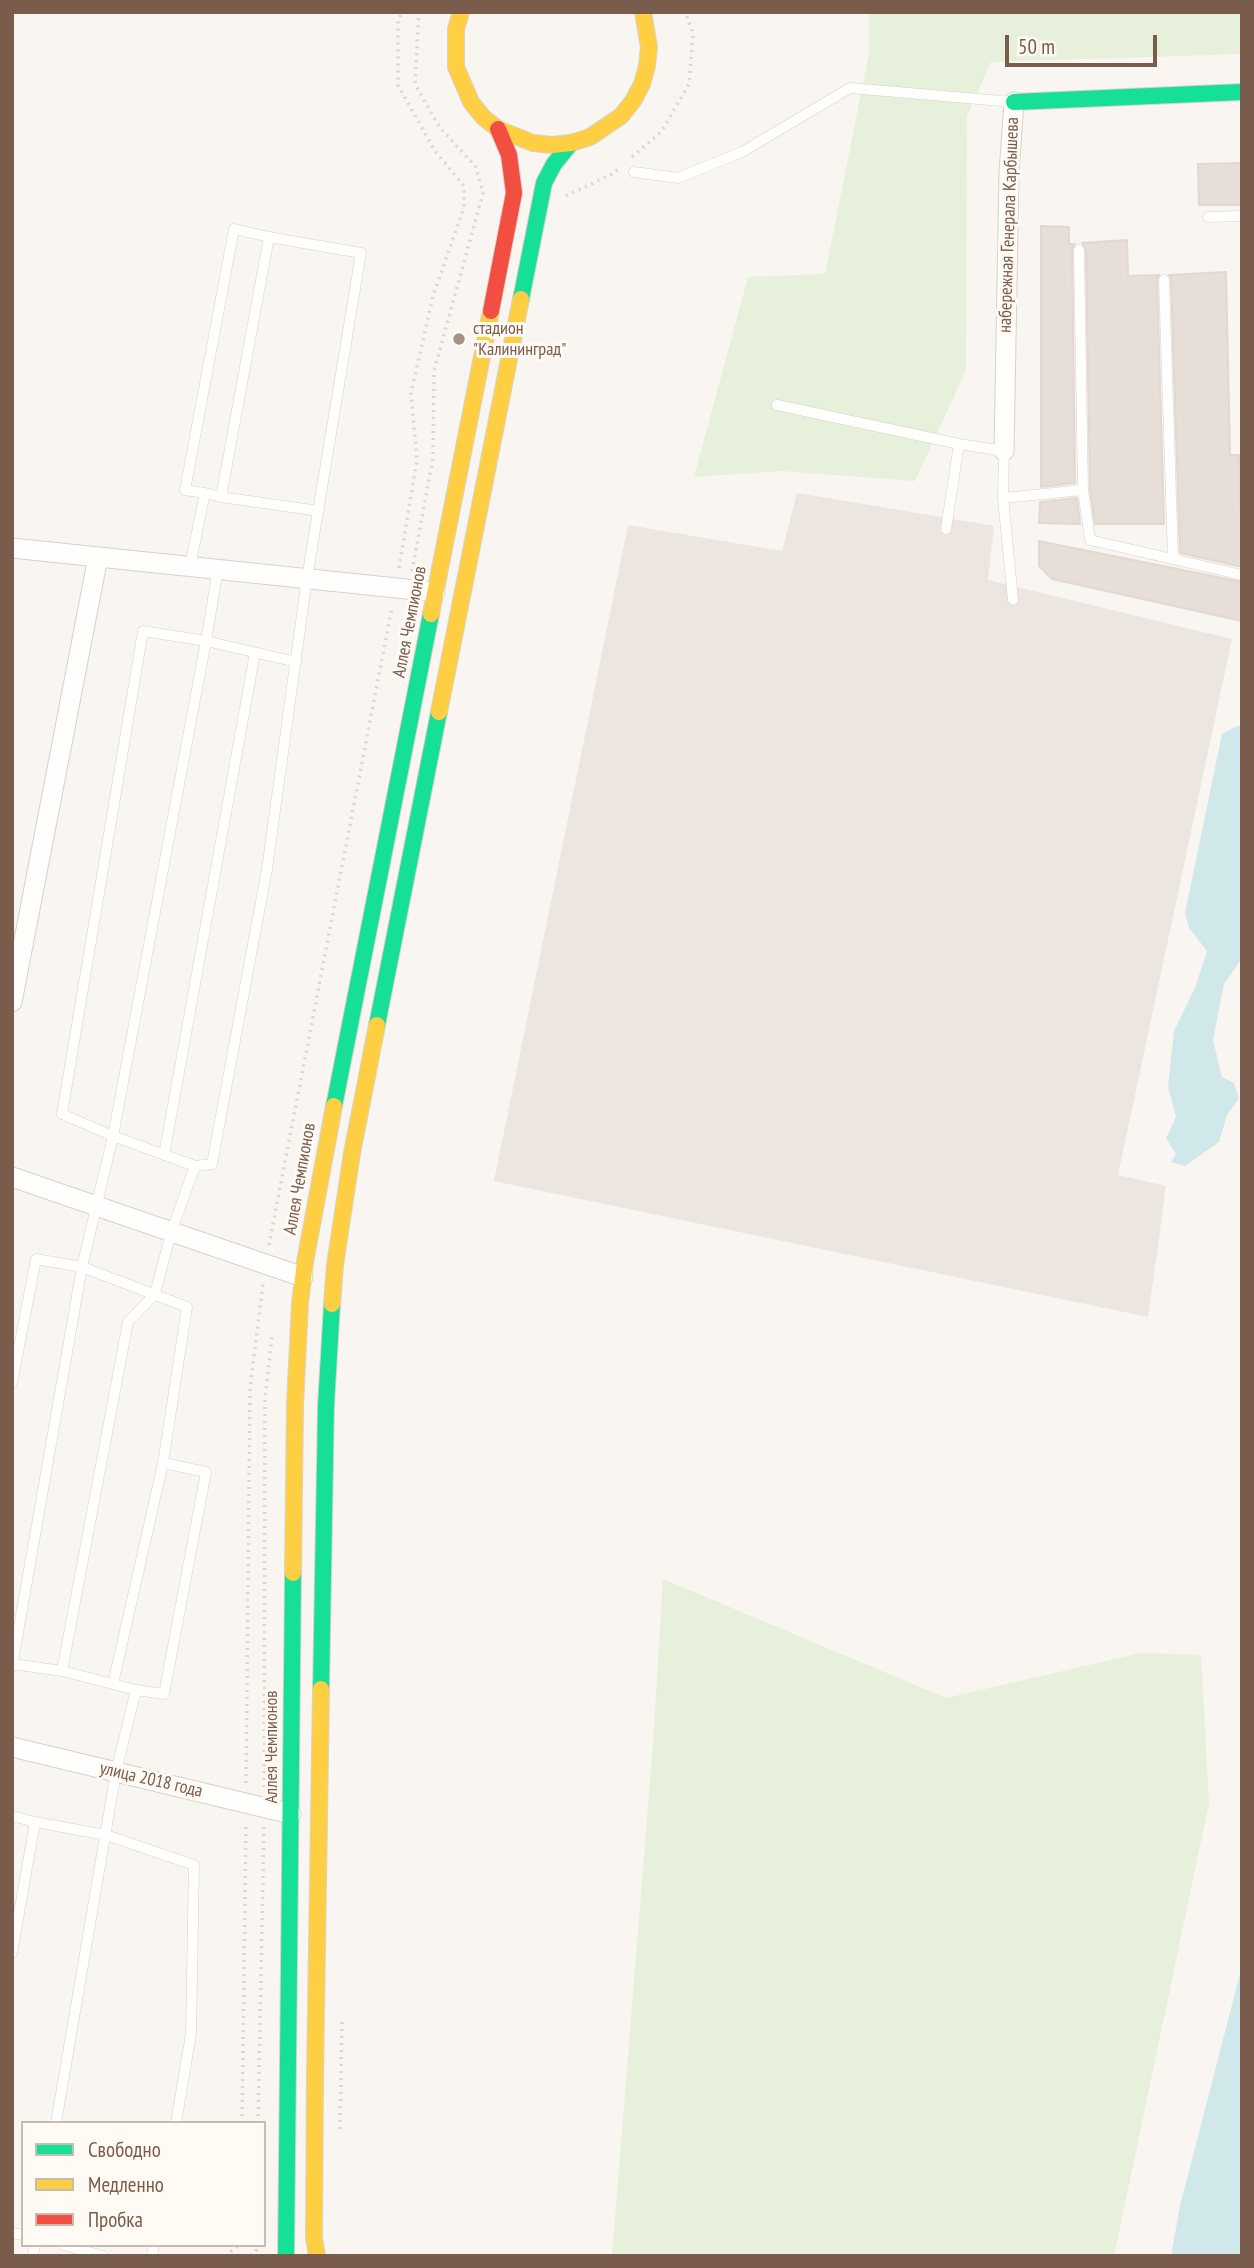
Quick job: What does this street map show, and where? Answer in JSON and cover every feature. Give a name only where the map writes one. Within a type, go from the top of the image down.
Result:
[{"type":"main road","name":"Аллея Чемпионов","points":[[461,12],[454,48],[456,67],[471,102],[483,117],[498,129],[533,143],[571,143],[590,137],[621,116],[633,101],[648,66],[648,37],[643,12]]},
{"type":"main road","name":"набережная Генерала Карбышева","points":[[1014,102],[1242,92]]},
{"type":"main road","name":"Аллея Чемпионов","points":[[286,2256],[295,1384],[303,1277],[327,1135],[514,193],[509,155],[498,129]]},
{"type":"main road","points":[[317,2256],[314,2238],[315,2088],[326,1405],[335,1265],[352,1153],[544,183],[554,164],[571,143]]},
{"type":"street","name":"набережная Генерала Карбышева","points":[[1004,450],[1009,173],[1014,102]]},
{"type":"street","points":[[12,548],[435,592]]},
{"type":"street","points":[[12,1002],[98,557]]},
{"type":"street","points":[[12,1177],[303,1277]]},
{"type":"street","name":"улица 2018 года","points":[[12,1747],[291,1814]]},
{"type":"lane","points":[[635,172],[678,178],[742,152],[850,88],[1014,102]]},
{"type":"lane","points":[[1208,217],[1242,216]]},
{"type":"lane","points":[[296,662],[206,641],[144,631],[62,1114],[195,1166],[212,1164],[267,869],[296,662],[307,578],[361,253],[234,229],[185,490],[318,511]]},
{"type":"lane","points":[[221,497],[269,237]]},
{"type":"lane","points":[[1079,250],[1083,490],[1090,540],[1242,575]]},
{"type":"lane","points":[[1164,280],[1173,559]]},
{"type":"lane","points":[[777,405],[959,444],[1004,450],[1003,498],[1013,600]]},
{"type":"lane","points":[[946,529],[959,444]]},
{"type":"lane","points":[[1003,498],[1083,490]]},
{"type":"lane","points":[[190,566],[205,493]]},
{"type":"lane","points":[[163,1463],[206,1472],[164,1694],[136,1690],[62,1671],[12,1665],[82,1267],[113,1136],[218,569]]},
{"type":"lane","points":[[164,1155],[255,653]]},
{"type":"lane","points":[[62,1671],[128,1322],[155,1294],[171,1233],[195,1166]]},
{"type":"lane","points":[[12,1383],[36,1259],[82,1267],[187,1307],[163,1463],[113,1684]]},
{"type":"lane","points":[[56,2121],[117,1772],[136,1690]]},
{"type":"lane","points":[[12,1816],[106,1835],[194,1865],[191,2034],[176,2121]]},
{"type":"lane","points":[[12,1953],[35,1822]]},
{"type":"lane","points":[[71,2247],[103,2256]]},
{"type":"path","points":[[632,157],[662,132],[690,85],[693,33],[685,12]]},
{"type":"path","points":[[565,197],[612,174],[622,166]]},
{"type":"path","points":[[340,2134],[343,2029],[341,2017]]},
{"type":"shaded area","points":[[797,493],[994,526],[988,580],[1232,639],[1118,1175],[1166,1186],[1148,1317],[494,1181],[628,525],[782,551]]},
{"type":"green space","points":[[869,12],[1242,12],[1242,54],[991,62],[967,116],[966,370],[915,481],[781,471],[694,477],[748,277],[825,274],[869,53]]},
{"type":"green space","points":[[663,1579],[946,1698],[1141,1653],[1201,1655],[1209,1803],[1114,2256],[612,2256],[653,1744]]},
{"type":"water","points":[[1242,726],[1242,958],[1224,984],[1213,1040],[1222,1077],[1234,1083],[1239,1098],[1227,1115],[1219,1142],[1185,1166],[1171,1162],[1176,1154],[1166,1138],[1176,1117],[1168,1087],[1174,1031],[1195,988],[1207,951],[1189,928],[1185,913],[1222,734]]},
{"type":"water","points":[[1242,1966],[1242,2256],[1171,2256],[1180,2206]]},
{"type":"building","points":[[1242,163],[1242,205],[1199,205],[1198,164]]},
{"type":"building","points":[[1041,226],[1069,227],[1069,244],[1075,244],[1072,250],[1075,483],[1041,487]]},
{"type":"building","points":[[1127,240],[1128,276],[1159,275],[1164,524],[1095,524],[1090,489],[1086,250],[1082,243]]},
{"type":"building","points":[[1226,272],[1230,455],[1239,455],[1242,567],[1180,553],[1169,275]]},
{"type":"building","points":[[1077,498],[1080,524],[1039,523],[1040,502]]},
{"type":"building","points":[[1039,541],[1242,582],[1242,621],[1052,579],[1039,566]]},
{"type":"traffic: fast","points":[[1014,102],[1242,92]]},
{"type":"traffic: fast","points":[[521,299],[544,183],[554,164],[571,143]]},
{"type":"traffic: fast","points":[[334,1106],[431,614]]},
{"type":"traffic: fast","points":[[377,1025],[439,712]]},
{"type":"traffic: fast","points":[[321,1689],[326,1405],[332,1304]]},
{"type":"traffic: fast","points":[[286,2256],[293,1573]]},
{"type":"traffic: slow","points":[[461,12],[456,29],[456,67],[471,102],[483,117],[498,129],[533,143],[552,145],[590,137],[621,116],[633,101],[647,66],[649,47],[643,12]]},
{"type":"traffic: slow","points":[[439,712],[521,299]]},
{"type":"traffic: slow","points":[[431,614],[491,311]]},
{"type":"traffic: slow","points":[[332,1304],[335,1265],[352,1153],[377,1025]]},
{"type":"traffic: slow","points":[[293,1573],[295,1404],[300,1303],[334,1106]]},
{"type":"traffic: slow","points":[[317,2256],[314,2238],[315,2075],[321,1689]]},
{"type":"traffic: jam","points":[[491,311],[514,193],[509,155],[498,129]]},
{"type":"place","name":"стадион \"Калининград\"","points":[[459,339]]}]
